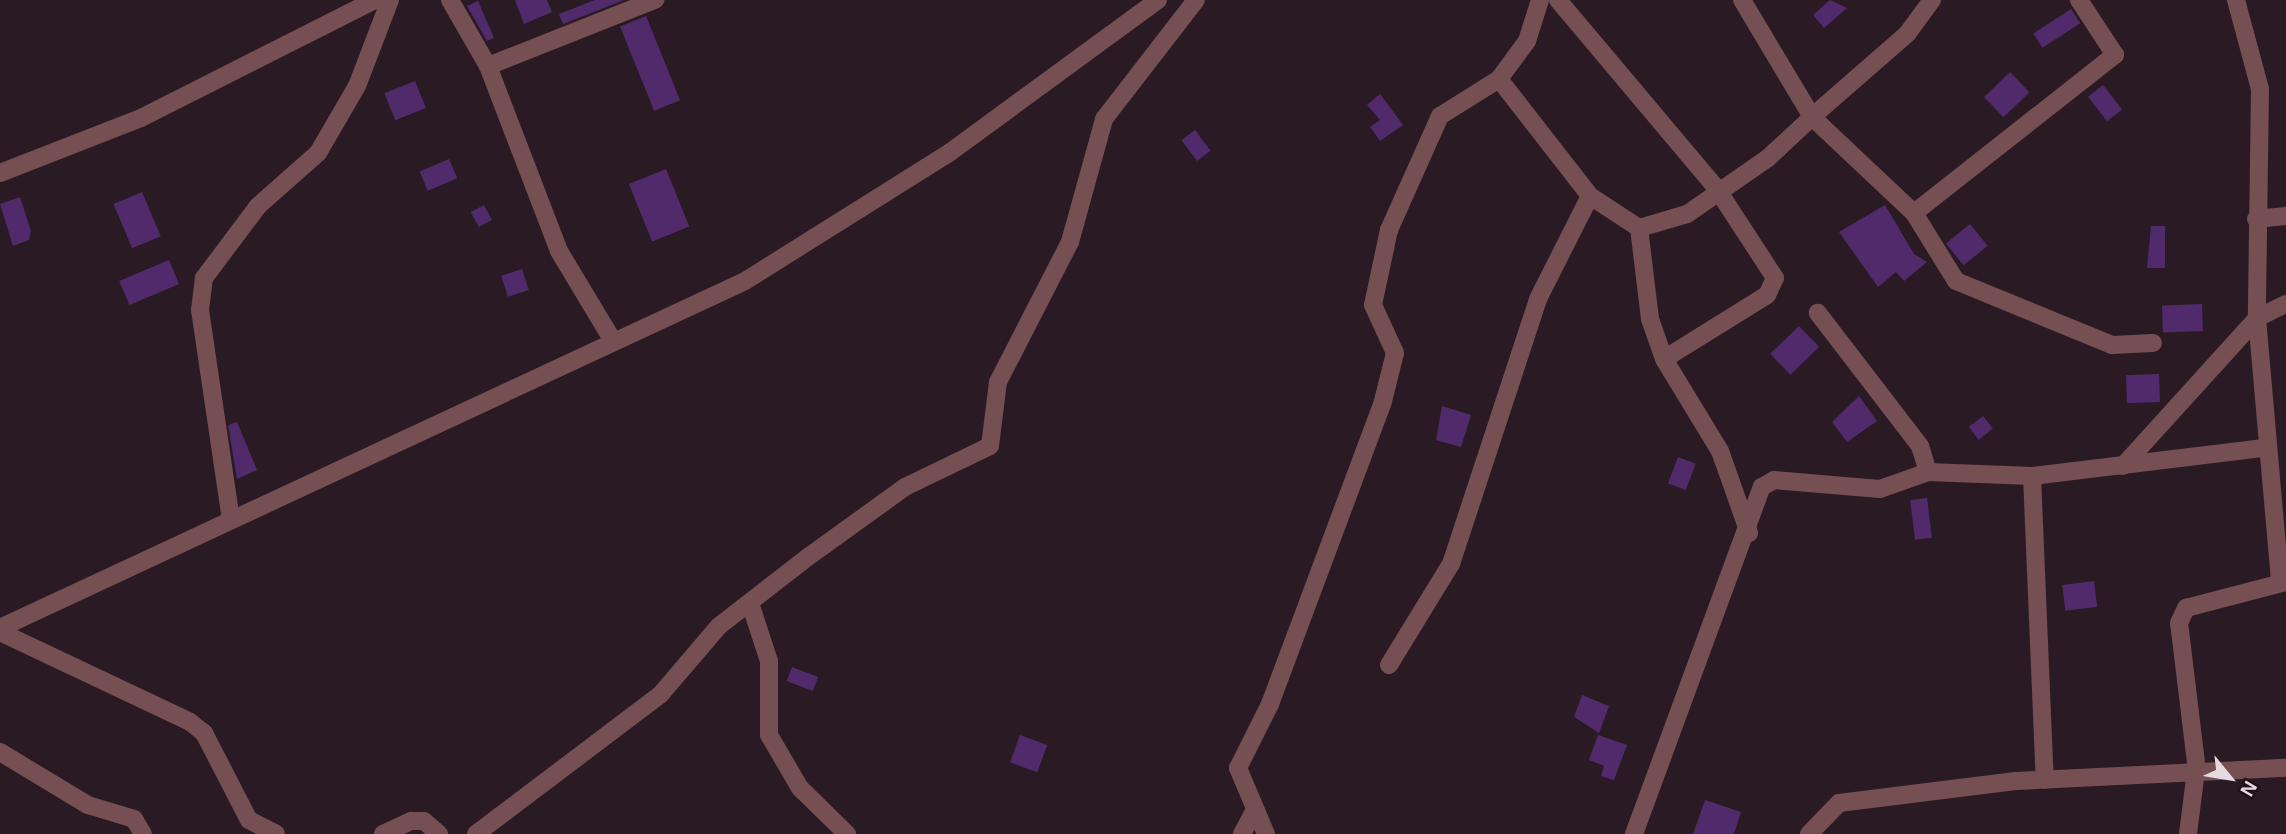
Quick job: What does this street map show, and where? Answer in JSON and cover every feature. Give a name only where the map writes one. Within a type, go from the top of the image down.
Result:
[{"type":"street","points":[[0,173],[141,118],[375,0]]},
{"type":"street","points":[[231,520],[200,310],[204,278],[258,206],[318,153],[356,86],[390,0]]},
{"type":"street","points":[[450,0],[488,66],[559,251],[613,341]]},
{"type":"street","points":[[488,66],[655,0]]},
{"type":"street","points":[[0,630],[745,281],[949,153],[1158,0]]},
{"type":"street","points":[[476,834],[660,695],[719,626],[905,486],[990,446],[998,382],[1070,242],[1104,119],[1196,0]]},
{"type":"street","points":[[1266,834],[1253,813],[1238,768],[1329,552],[1395,353],[1373,305],[1389,230],[1440,116],[1499,79],[1527,41],[1540,0]]},
{"type":"street","points":[[1558,0],[1717,190],[1775,278],[1773,287],[1664,359]]},
{"type":"street","points":[[1742,0],[1812,117],[1913,213],[1956,281],[1985,298],[2112,345],[2153,343]]},
{"type":"street","points":[[1499,79],[1590,196],[1639,228],[1687,215],[1717,190],[1768,158],[1906,34],[1932,0]]},
{"type":"street","points":[[1913,213],[2115,55],[2079,0]]},
{"type":"street","points":[[2188,834],[2197,771],[2179,623],[2186,608],[2283,583],[2264,448],[2257,318],[2256,219],[2260,89],[2235,0]]},
{"type":"street","points":[[1389,666],[1451,564],[1538,299],[1590,196]]},
{"type":"street","points":[[2256,219],[2286,216]]},
{"type":"street","points":[[1639,228],[1650,319],[1664,359],[1720,451],[1749,533]]},
{"type":"street","points":[[2123,466],[2257,318],[2286,304]]},
{"type":"street","points":[[1818,313],[1920,446],[1928,472]]},
{"type":"street","points":[[1634,834],[1749,533],[1762,488],[1774,480],[1880,489],[1928,472],[2032,476],[2264,448]]},
{"type":"street","points":[[2032,476],[2045,780]]},
{"type":"street","points":[[750,603],[769,661],[769,735],[800,788],[847,834]]},
{"type":"street","points":[[0,630],[190,722],[209,740],[249,820],[276,834]]},
{"type":"street","points":[[0,752],[78,800],[134,819],[143,834]]},
{"type":"street","points":[[1809,834],[1839,803],[2045,780],[2286,768]]},
{"type":"street","points":[[1242,834],[1253,813]]},
{"type":"street","points":[[383,834],[411,821],[424,821],[439,834]]},
{"type":"building","points":[[515,0],[547,0],[552,12],[524,24]]},
{"type":"building","points":[[595,0],[624,0],[563,24],[559,14]]},
{"type":"building","points":[[1830,0],[1847,8],[1824,28],[1813,15]]},
{"type":"building","points":[[478,1],[494,38],[487,41],[467,6]]},
{"type":"building","points":[[2071,9],[2080,23],[2043,48],[2033,34]]},
{"type":"building","points":[[646,16],[680,100],[654,111],[620,26]]},
{"type":"building","points":[[2010,72],[2029,92],[2004,117],[1984,97]]},
{"type":"building","points":[[415,81],[426,108],[395,120],[384,93]]},
{"type":"building","points":[[2103,85],[2122,109],[2107,121],[2088,97]]},
{"type":"building","points":[[1380,94],[1403,125],[1380,141],[1370,127],[1380,120],[1367,105]]},
{"type":"building","points":[[1195,130],[1211,151],[1197,161],[1181,140]]},
{"type":"building","points":[[449,159],[457,178],[428,191],[420,172]]},
{"type":"building","points":[[666,169],[689,226],[652,241],[629,184]]},
{"type":"building","points":[[142,192],[161,236],[132,248],[113,204]]},
{"type":"building","points":[[20,197],[31,231],[29,240],[13,246],[0,204]]},
{"type":"building","points":[[484,205],[492,220],[479,227],[471,212]]},
{"type":"building","points":[[1885,205],[1914,254],[1927,262],[1904,281],[1896,272],[1878,287],[1839,232]]},
{"type":"building","points":[[1970,224],[1988,246],[1964,265],[1946,244]]},
{"type":"building","points":[[2151,226],[2165,226],[2165,268],[2147,268]]},
{"type":"building","points":[[169,260],[179,284],[129,305],[119,281]]},
{"type":"building","points":[[522,269],[529,290],[508,297],[501,276]]},
{"type":"building","points":[[2202,304],[2203,331],[2163,332],[2162,305]]},
{"type":"building","points":[[1799,326],[1819,347],[1790,375],[1770,354]]},
{"type":"building","points":[[2159,374],[2160,402],[2127,403],[2126,375]]},
{"type":"building","points":[[1859,396],[1877,421],[1847,442],[1832,422]]},
{"type":"building","points":[[1442,406],[1471,415],[1461,447],[1436,440]]},
{"type":"building","points":[[1983,416],[1993,429],[1979,440],[1969,427]]},
{"type":"building","points":[[237,422],[257,470],[237,479],[228,425]]},
{"type":"building","points":[[1678,457],[1696,464],[1686,490],[1668,483]]},
{"type":"building","points":[[1927,498],[1932,538],[1915,540],[1910,500]]},
{"type":"building","points":[[2094,581],[2097,607],[2065,611],[2062,585]]},
{"type":"building","points":[[792,667],[818,677],[813,691],[787,681]]},
{"type":"building","points":[[1582,695],[1609,706],[1599,733],[1574,717]]},
{"type":"building","points":[[1020,735],[1047,745],[1037,772],[1010,762]]},
{"type":"building","points":[[1598,735],[1627,745],[1614,780],[1601,776],[1604,766],[1589,760]]},
{"type":"building","points":[[1705,800],[1741,812],[1734,834],[1693,834]]}]
